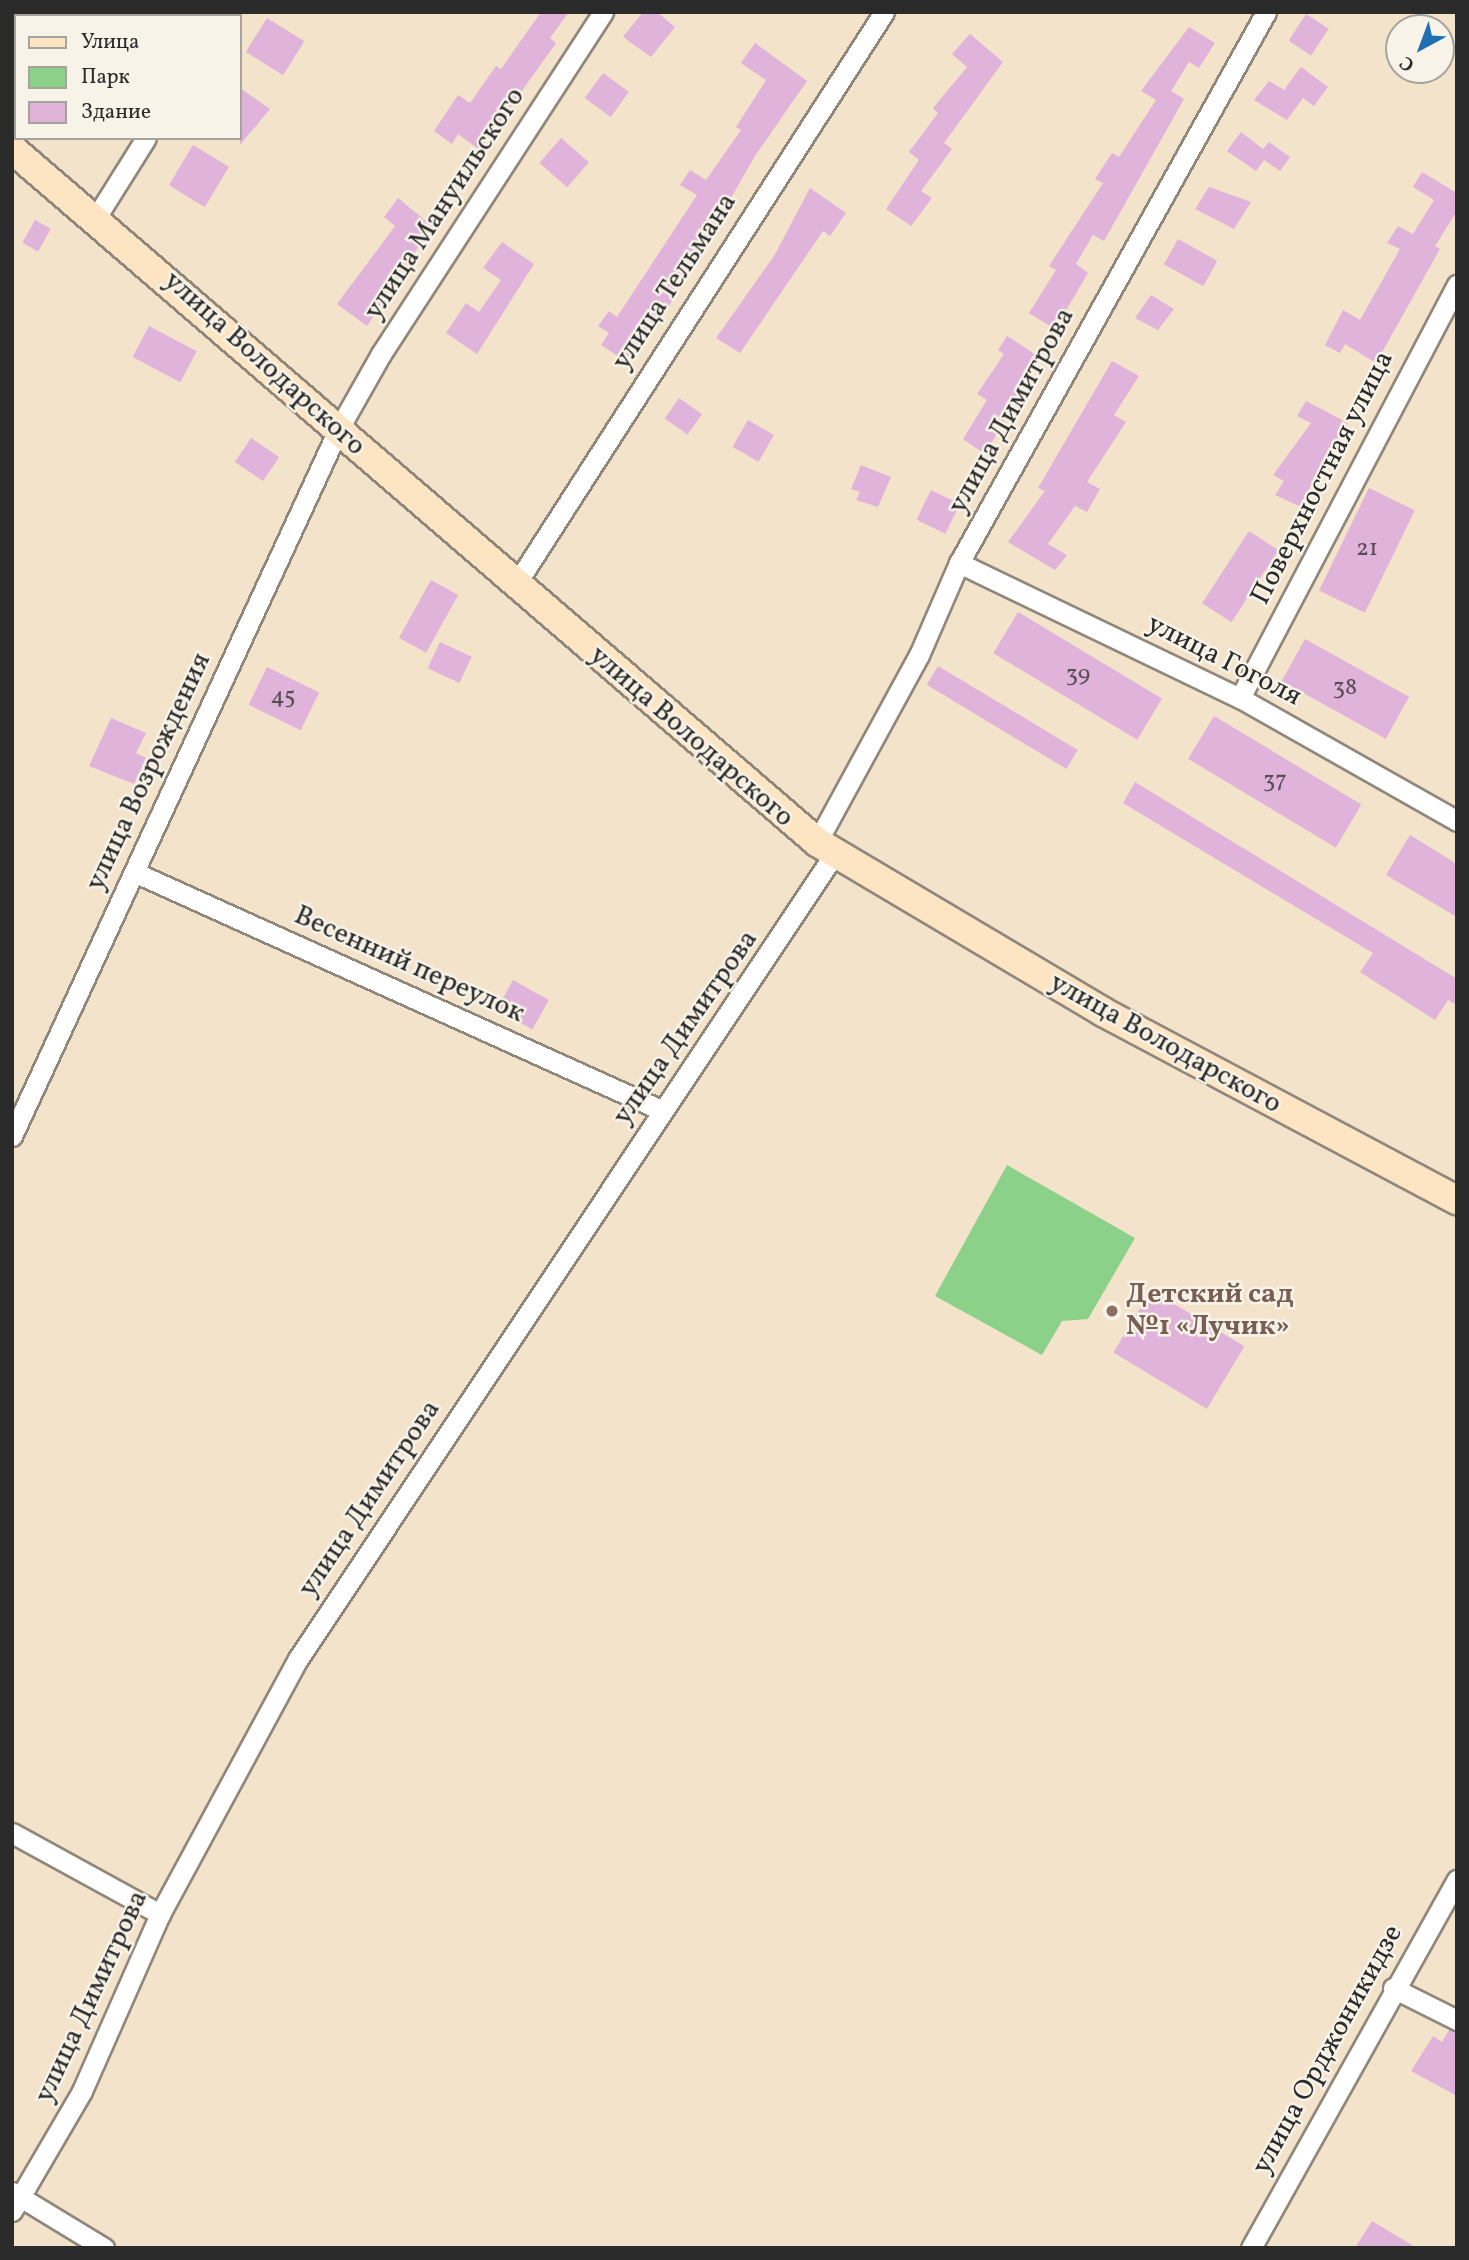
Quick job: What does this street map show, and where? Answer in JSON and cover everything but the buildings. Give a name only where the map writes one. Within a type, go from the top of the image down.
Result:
[{"type":"street","name":"улица Мануильского","points":[[338,430],[381,354],[603,12]]},
{"type":"street","name":"улица Тельмана","points":[[516,584],[884,12]]},
{"type":"street","name":"улица Димитрова","points":[[15,2200],[82,2091],[160,1914],[298,1659],[661,1110],[826,848],[919,655],[959,563],[1266,12]]},
{"type":"street","points":[[97,216],[145,140]]},
{"type":"street","name":"улица Володарского","points":[[12,149],[97,216],[338,430],[826,848],[1104,1012],[1457,1201]]},
{"type":"street","name":"Поверхностная улица","points":[[1240,698],[1457,284]]},
{"type":"street","name":"улица Возрождения","points":[[12,1136],[338,430]]},
{"type":"street","name":"улица Гоголя","points":[[959,563],[1240,698],[1457,821]]},
{"type":"street","name":"Весенний переулок","points":[[134,872],[661,1110]]},
{"type":"street","points":[[12,1833],[160,1914]]},
{"type":"street","name":"улица Орджоникидзе","points":[[1252,2247],[1457,1880]]},
{"type":"street","points":[[1394,1989],[1457,2020]]},
{"type":"street","points":[[15,2200],[104,2248]]},
{"type":"green space","points":[[1007,1165],[1135,1238],[1088,1319],[1062,1321],[1042,1355],[935,1296]]},
{"type":"place","name":"Детский сад №1 «Лучик»","points":[[1112,1311]]}]
